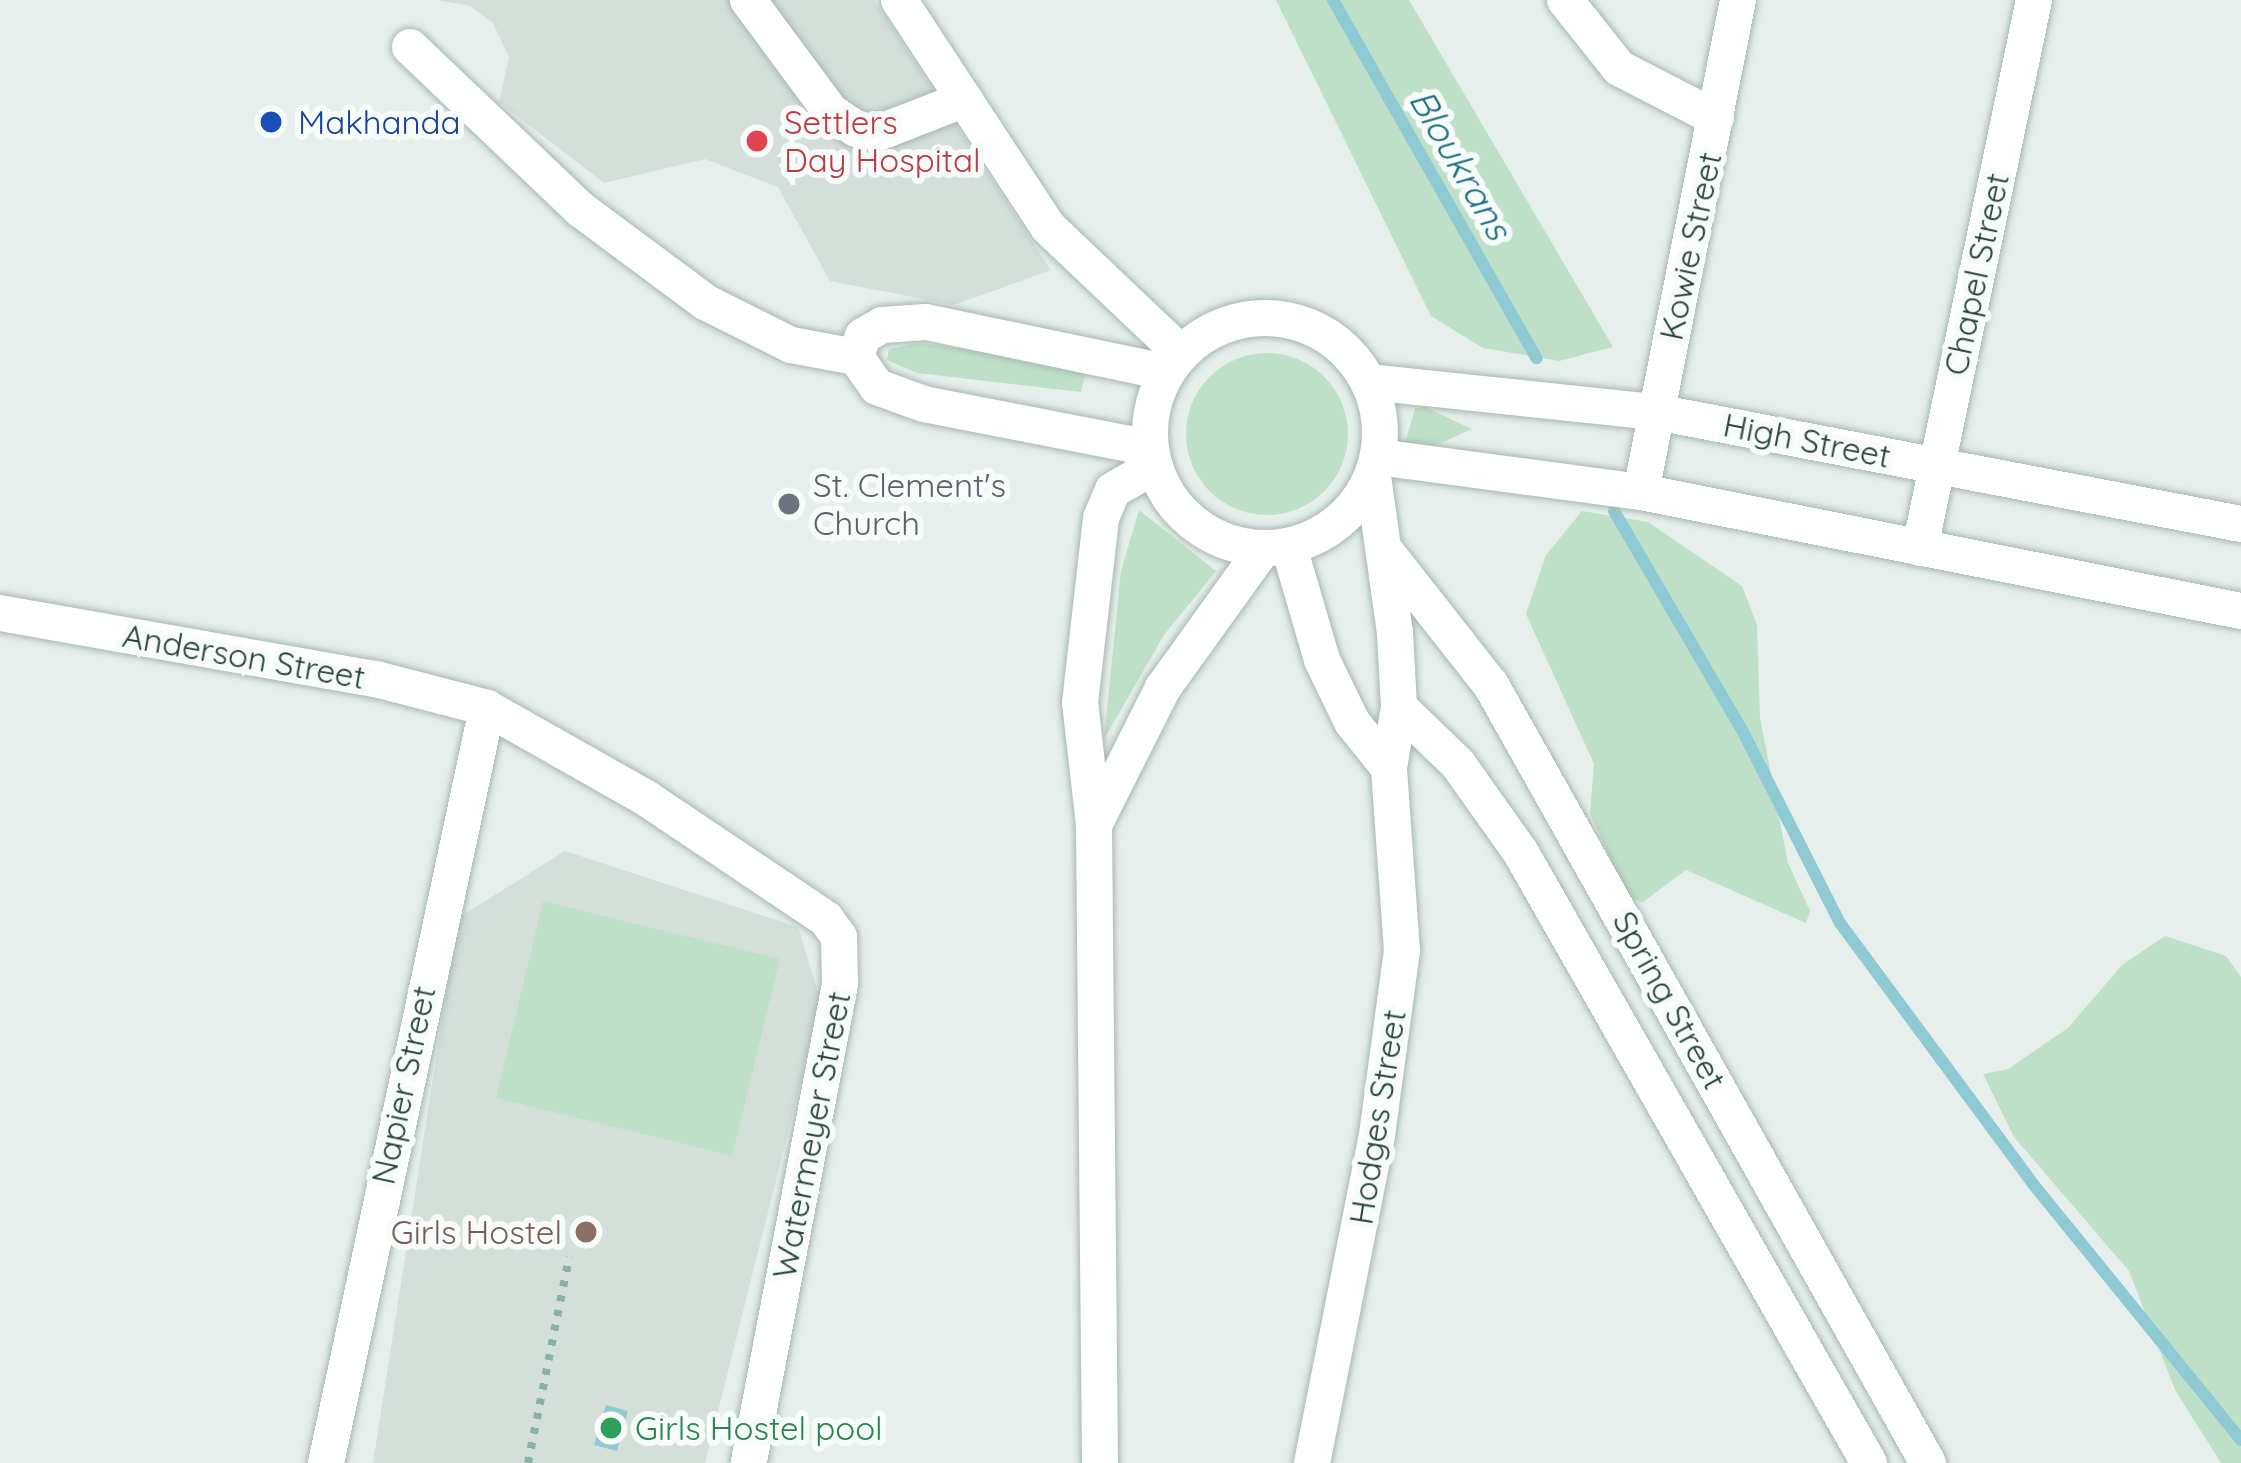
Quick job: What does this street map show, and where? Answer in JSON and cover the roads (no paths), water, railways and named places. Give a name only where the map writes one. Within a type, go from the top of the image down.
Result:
[{"type":"street","points":[[748,0],[831,112],[856,129],[878,133],[965,99]]},
{"type":"street","points":[[899,0],[1048,227],[1173,363]]},
{"type":"street","points":[[1565,0],[1619,68],[1716,118]]},
{"type":"street","name":"Kowie Street","points":[[1641,492],[1738,0]]},
{"type":"street","name":"Chapel Street","points":[[1920,548],[2034,0]]},
{"type":"street","points":[[410,47],[580,209],[705,302],[791,345],[856,357],[877,387],[924,404],[1152,458]]},
{"type":"street","points":[[1282,319],[1318,330],[1369,382],[1380,419],[1376,467],[1354,509],[1325,533],[1276,548],[1195,526],[1152,458],[1149,422],[1173,363],[1210,330],[1282,319]]},
{"type":"street","points":[[856,357],[863,336],[882,325],[926,322],[1173,363]]},
{"type":"street","name":"High Street","points":[[1369,382],[1656,412],[2241,524]]},
{"type":"street","points":[[1100,1463],[1094,825],[1080,703],[1101,518],[1113,490],[1152,458]]},
{"type":"street","points":[[1376,467],[1641,492],[2241,611]]},
{"type":"street","name":"Hodges Street","points":[[1312,1463],[1377,1135],[1402,951],[1389,768],[1399,706],[1376,467]]},
{"type":"street","points":[[1276,548],[1352,722],[1389,768]]},
{"type":"street","points":[[1094,825],[1163,688],[1276,548]]},
{"type":"street","name":"Spring Street","points":[[1387,553],[1491,685],[1928,1463]]},
{"type":"street","name":"Anderson Street","points":[[0,614],[376,679],[487,708]]},
{"type":"street","name":"Spring Street","points":[[1399,706],[1458,764],[1521,853],[1869,1463]]},
{"type":"street","name":"Napier Street","points":[[326,1463],[487,708]]},
{"type":"street","name":"Watermeyer Street","points":[[487,708],[646,798],[826,919],[839,937],[840,984],[749,1463]]},
{"type":"water","name":"Girls Hostel pool","points":[[606,1405],[628,1411],[617,1451],[594,1445]]},
{"type":"waterway","name":"Bloukrans","points":[[1333,0],[1536,358]]},
{"type":"waterway","points":[[1614,511],[1742,730],[1840,923],[2033,1184],[2241,1440]]},
{"type":"place","name":"Makhanda","points":[[271,122]]},
{"type":"place","name":"Settlers Day Hospital","points":[[757,141]]},
{"type":"place","name":"St. Clement's Church","points":[[789,504]]},
{"type":"place","name":"Girls Hostel","points":[[586,1232]]},
{"type":"place","name":"Girls Hostel pool","points":[[611,1428]]}]
